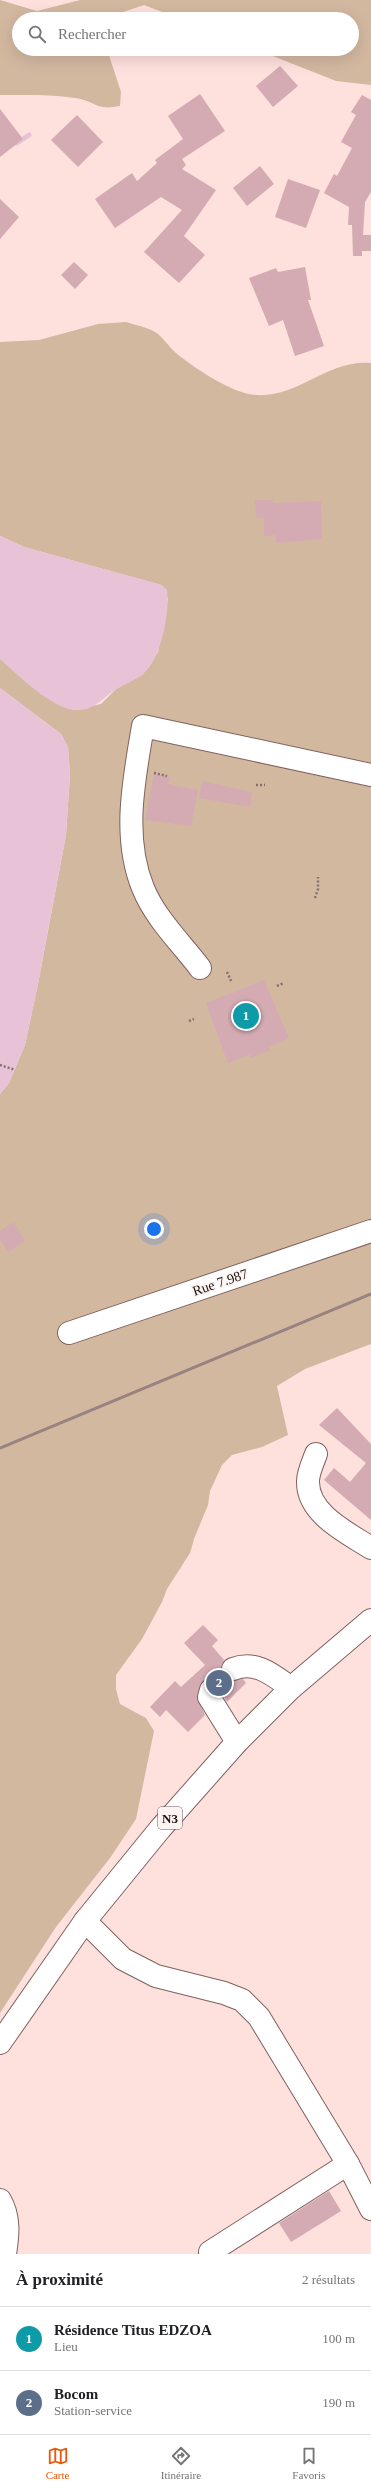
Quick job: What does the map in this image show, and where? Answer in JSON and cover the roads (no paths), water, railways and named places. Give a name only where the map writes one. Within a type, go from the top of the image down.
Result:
[{"type":"main road","points":[[200,968],[159,916],[143,888],[131,828],[133,786],[143,726],[371,775]]},
{"type":"main road","name":"Rue 7.987","points":[[69,1333],[371,1231]]},
{"type":"main road","points":[[316,1454],[308,1480],[309,1495],[318,1509],[336,1525],[371,1548]]},
{"type":"main road","name":"N3","points":[[0,2043],[85,1922],[160,1829],[236,1742],[291,1688],[371,1620]]},
{"type":"main road","points":[[233,1669],[244,1665],[256,1666],[291,1688]]},
{"type":"main road","points":[[211,1690],[209,1696],[236,1742]]},
{"type":"main road","points":[[85,1922],[123,1959],[156,1976],[242,2000],[259,2018],[369,2198]]},
{"type":"main road","points":[[210,2252],[348,2164]]},
{"type":"main road","points":[[0,2200],[4,2206],[9,2232],[5,2254]]},
{"type":"waterway","points":[[17,143],[29,135]]},
{"type":"tunnel","points":[[211,1690],[233,1669]]},
{"type":"railway","points":[[0,1448],[371,1294]]},
{"type":"place","name":"Résidence Titus EDZOA","points":[[246,1016]]},
{"type":"place","name":"Bocom","points":[[219,1683]]}]
